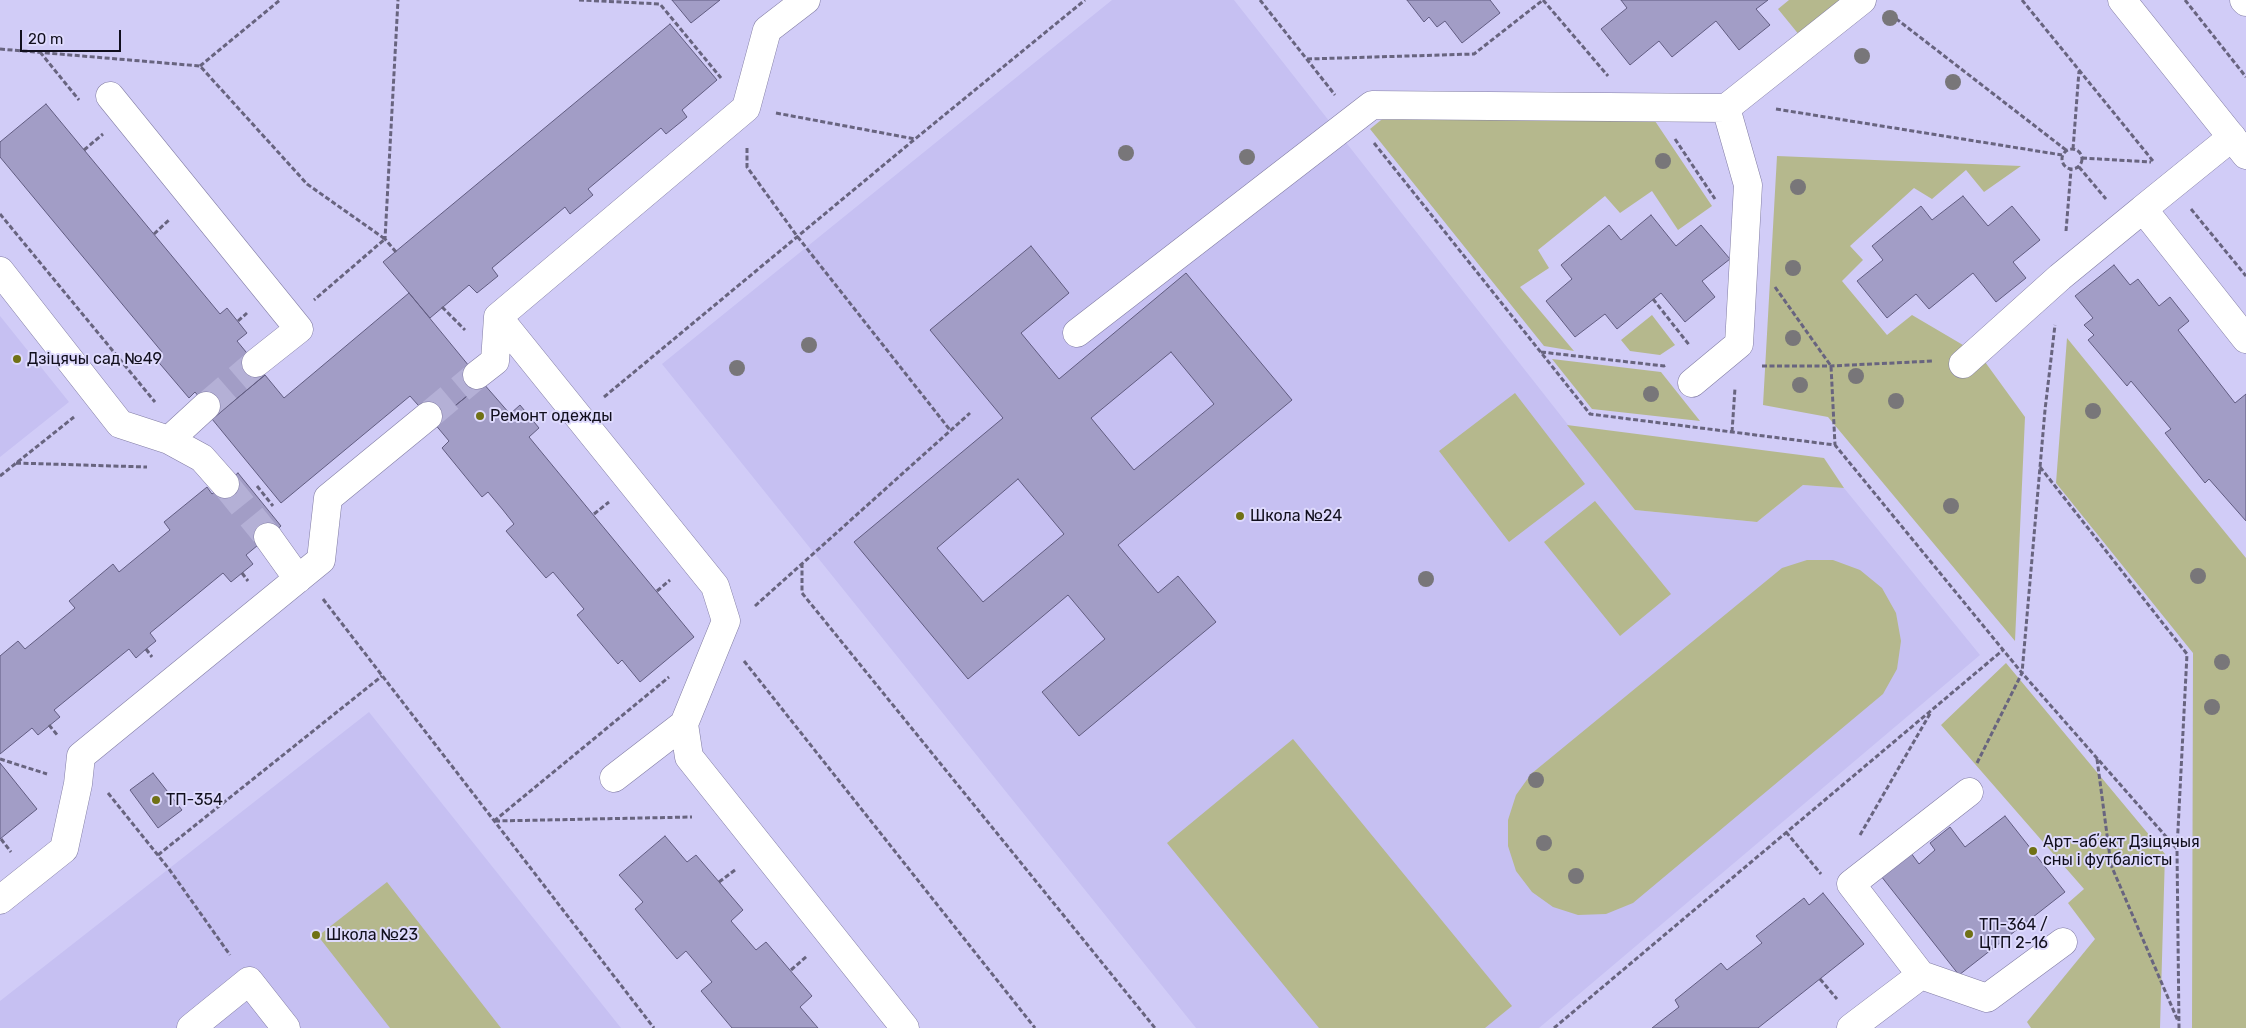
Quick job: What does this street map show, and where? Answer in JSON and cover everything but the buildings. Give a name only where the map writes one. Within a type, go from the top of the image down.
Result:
[{"type":"main road","points":[[478,375],[495,361],[498,316],[746,108],[767,30],[806,0]]},
{"type":"main road","points":[[1077,333],[1372,104],[1730,105],[1862,0]]},
{"type":"main road","points":[[1952,362],[2060,277],[2171,185],[2239,146],[2122,0]]},
{"type":"main road","points":[[110,96],[300,328],[256,363]]},
{"type":"main road","points":[[1692,383],[1739,344],[1748,185],[1730,105]]},
{"type":"main road","points":[[2135,216],[2246,339]]},
{"type":"main road","points":[[0,271],[120,424],[174,435],[202,458],[225,484]]},
{"type":"main road","points":[[498,316],[715,586],[726,621],[684,724],[614,778]]},
{"type":"main road","points":[[174,435],[206,406]]},
{"type":"main road","points":[[0,900],[64,849],[78,784],[81,756],[321,560],[328,498],[428,416]]},
{"type":"main road","points":[[268,537],[298,579]]},
{"type":"main road","points":[[684,724],[689,757],[905,1028]]},
{"type":"main road","points":[[1969,792],[1852,884],[1920,975],[1987,998],[2063,942]]},
{"type":"main road","points":[[1851,1028],[1920,975]]},
{"type":"main road","points":[[191,1028],[248,981],[286,1028]]},
{"type":"path","points":[[200,66],[280,0]]},
{"type":"path","points":[[292,319],[385,238],[398,0]]},
{"type":"path","points":[[580,0],[660,4]]},
{"type":"path","points":[[656,0],[746,108],[747,167],[796,236],[950,430]]},
{"type":"path","points":[[579,418],[796,236],[1085,0]]},
{"type":"path","points":[[1260,0],[1590,414],[1835,446],[2022,674],[2177,849]]},
{"type":"path","points":[[1307,59],[1474,54],[1543,0],[1611,80]]},
{"type":"path","points":[[2022,0],[2154,163],[2082,158]]},
{"type":"path","points":[[2184,0],[2246,77]]},
{"type":"path","points":[[1887,12],[2066,150]]},
{"type":"path","points":[[0,49],[200,66],[307,184],[385,238],[396,252]]},
{"type":"path","points":[[2073,149],[2079,70]]},
{"type":"path","points":[[1730,105],[2062,155]]},
{"type":"path","points":[[746,108],[915,140]]},
{"type":"path","points":[[84,150],[105,132]]},
{"type":"path","points":[[2073,149],[2079,152],[2082,158],[2079,167],[2071,170],[2065,167],[2062,162],[2062,155],[2066,150],[2073,149]]},
{"type":"path","points":[[2079,167],[2135,216]]},
{"type":"path","points":[[2022,674],[2040,466],[2071,170]]},
{"type":"path","points":[[2171,185],[2246,276]]},
{"type":"path","points":[[0,214],[174,435]]},
{"type":"path","points":[[154,234],[175,215]]},
{"type":"path","points":[[1653,300],[1690,346]]},
{"type":"path","points":[[1684,351],[1697,341]]},
{"type":"path","points":[[1541,352],[1664,366],[1671,361]]},
{"type":"path","points":[[1756,366],[1831,366],[1952,362]]},
{"type":"path","points":[[1732,432],[1736,385]]},
{"type":"path","points":[[0,476],[99,398]]},
{"type":"path","points":[[970,414],[722,634],[1035,1028]]},
{"type":"path","points":[[16,464],[154,468]]},
{"type":"path","points":[[2040,466],[2188,654],[2177,849],[2179,1028]]},
{"type":"path","points":[[594,514],[610,500]]},
{"type":"path","points":[[802,562],[802,593],[1155,1028]]},
{"type":"path","points":[[657,591],[674,577]]},
{"type":"path","points":[[323,599],[654,1028]]},
{"type":"path","points":[[1554,1028],[2003,650]]},
{"type":"path","points":[[494,821],[677,670]]},
{"type":"path","points":[[158,856],[382,676]]},
{"type":"path","points":[[0,759],[110,794],[158,856],[248,981]]},
{"type":"path","points":[[2097,759],[2111,865],[2179,1023]]},
{"type":"path","points":[[494,821],[692,817]]},
{"type":"path","points":[[720,882],[735,870]]},
{"type":"path","points":[[791,970],[807,956]]},
{"type":"path","points":[[1820,979],[1837,1000]]},
{"type":"shaded area","name":"Школа №24","points":[[1112,0],[1234,0],[1635,510],[1757,522],[1803,485],[1844,488],[1980,655],[1539,1028],[1196,1028],[662,364]]},
{"type":"shaded area","name":"Дзіцячы сад №49","points":[[0,316],[69,402],[0,457]]},
{"type":"shaded area","name":"Школа №23","points":[[369,712],[621,1028],[0,1028],[0,1001]]},
{"type":"green space","points":[[1789,0],[1845,0],[1800,36],[1778,9]]},
{"type":"green space","points":[[1386,116],[1653,118],[1712,206],[1678,230],[1652,191],[1620,213],[1605,196],[1538,250],[1549,268],[1520,287],[1574,351],[1544,346],[1370,129]]},
{"type":"green space","points":[[1777,156],[2021,166],[1984,192],[1966,170],[1932,199],[1914,188],[1850,246],[1863,260],[1842,281],[1887,335],[1912,315],[1980,355],[2025,417],[2015,641],[1828,417],[1763,405]]},
{"type":"green space","points":[[1652,315],[1675,345],[1660,355],[1630,351],[1621,340]]},
{"type":"green space","points":[[2067,338],[2246,558],[2246,1028],[2192,1028],[2193,653],[2056,483]]},
{"type":"green space","points":[[1552,359],[1661,372],[1700,421],[1592,409]]},
{"type":"green space","points":[[1515,393],[1585,484],[1509,542],[1439,451]]},
{"type":"green space","points":[[1567,425],[1824,458],[1844,488],[1803,485],[1757,522],[1635,510]]},
{"type":"green space","points":[[1595,501],[1671,594],[1620,636],[1544,542]]},
{"type":"green space","points":[[1807,560],[1833,560],[1860,570],[1882,588],[1896,613],[1901,641],[1897,669],[1883,694],[1633,903],[1606,914],[1578,915],[1553,907],[1532,892],[1516,871],[1508,846],[1508,820],[1516,795],[1531,774],[1782,568]]},
{"type":"green space","points":[[2006,663],[2165,854],[2160,1028],[2031,1028],[2027,1022],[2095,939],[2068,903],[2084,889],[1941,725]]},
{"type":"green space","points":[[1293,739],[1512,1006],[1485,1028],[1319,1028],[1167,843]]},
{"type":"green space","points":[[387,882],[501,1028],[390,1028],[318,936]]},
{"type":"tunnel","points":[[206,406],[256,363]]},
{"type":"tunnel","points":[[428,416],[477,375]]},
{"type":"tunnel","points":[[225,484],[268,537]]},
{"type":"place","name":"Дзіцячы сад №49","points":[[17,359]]},
{"type":"place","name":"Ремонт одежды","points":[[480,416]]},
{"type":"place","name":"Школа №24","points":[[1240,516]]},
{"type":"place","name":"ТП-354","points":[[156,800]]},
{"type":"place","name":"Арт-абʼект Дзіцячыя сны і футбалісты","points":[[2033,851]]},
{"type":"place","name":"ТП-364 / ЦТП 2-16","points":[[1969,934]]},
{"type":"place","name":"Школа №23","points":[[316,935]]}]
